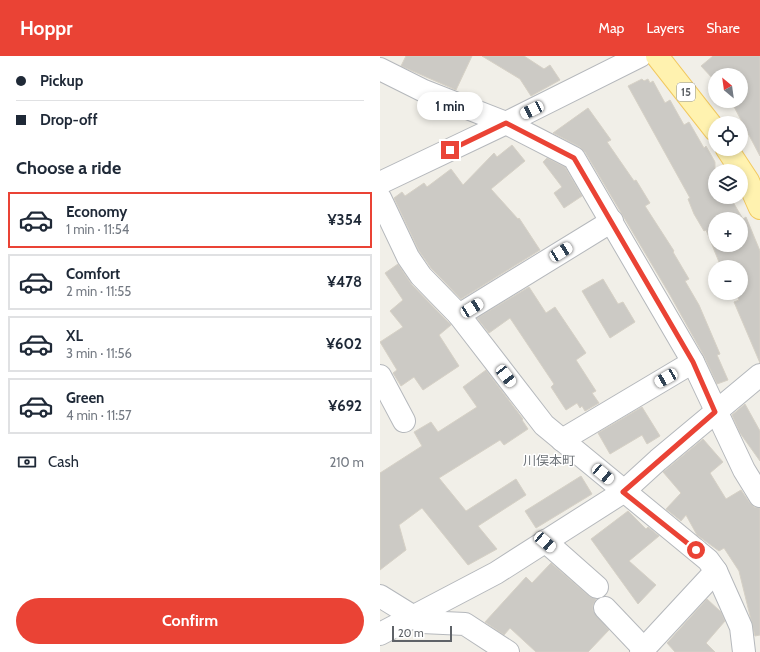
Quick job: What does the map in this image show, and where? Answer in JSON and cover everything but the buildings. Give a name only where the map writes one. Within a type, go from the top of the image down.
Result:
[{"type":"main road","name":"15","points":[[657,56],[708,121]]},
{"type":"main road","points":[[734,156],[754,178],[760,208]]},
{"type":"street","points":[[380,183],[506,123],[640,56]]},
{"type":"street","points":[[380,69],[424,91],[506,123],[574,158],[693,362],[715,412],[744,470],[760,496]]},
{"type":"street","points":[[380,198],[408,258],[421,276],[459,316],[544,425],[623,492],[708,560],[716,571],[741,627],[744,652]]},
{"type":"street","points":[[459,316],[612,221]]},
{"type":"street","points":[[562,440],[693,362]]},
{"type":"street","points":[[380,634],[496,573],[623,492],[760,374]]},
{"type":"street","points":[[380,376],[404,421]]},
{"type":"street","points":[[545,542],[597,587]]},
{"type":"street","points":[[605,608],[642,650],[716,571]]},
{"type":"street","points":[[380,596],[422,622],[465,624],[508,652]]},
{"type":"district","name":"川俣本町","points":[[549,460]]},
{"type":"route","points":[[450,150],[506,123],[574,158],[693,362],[715,412],[623,492],[696,550]]}]
